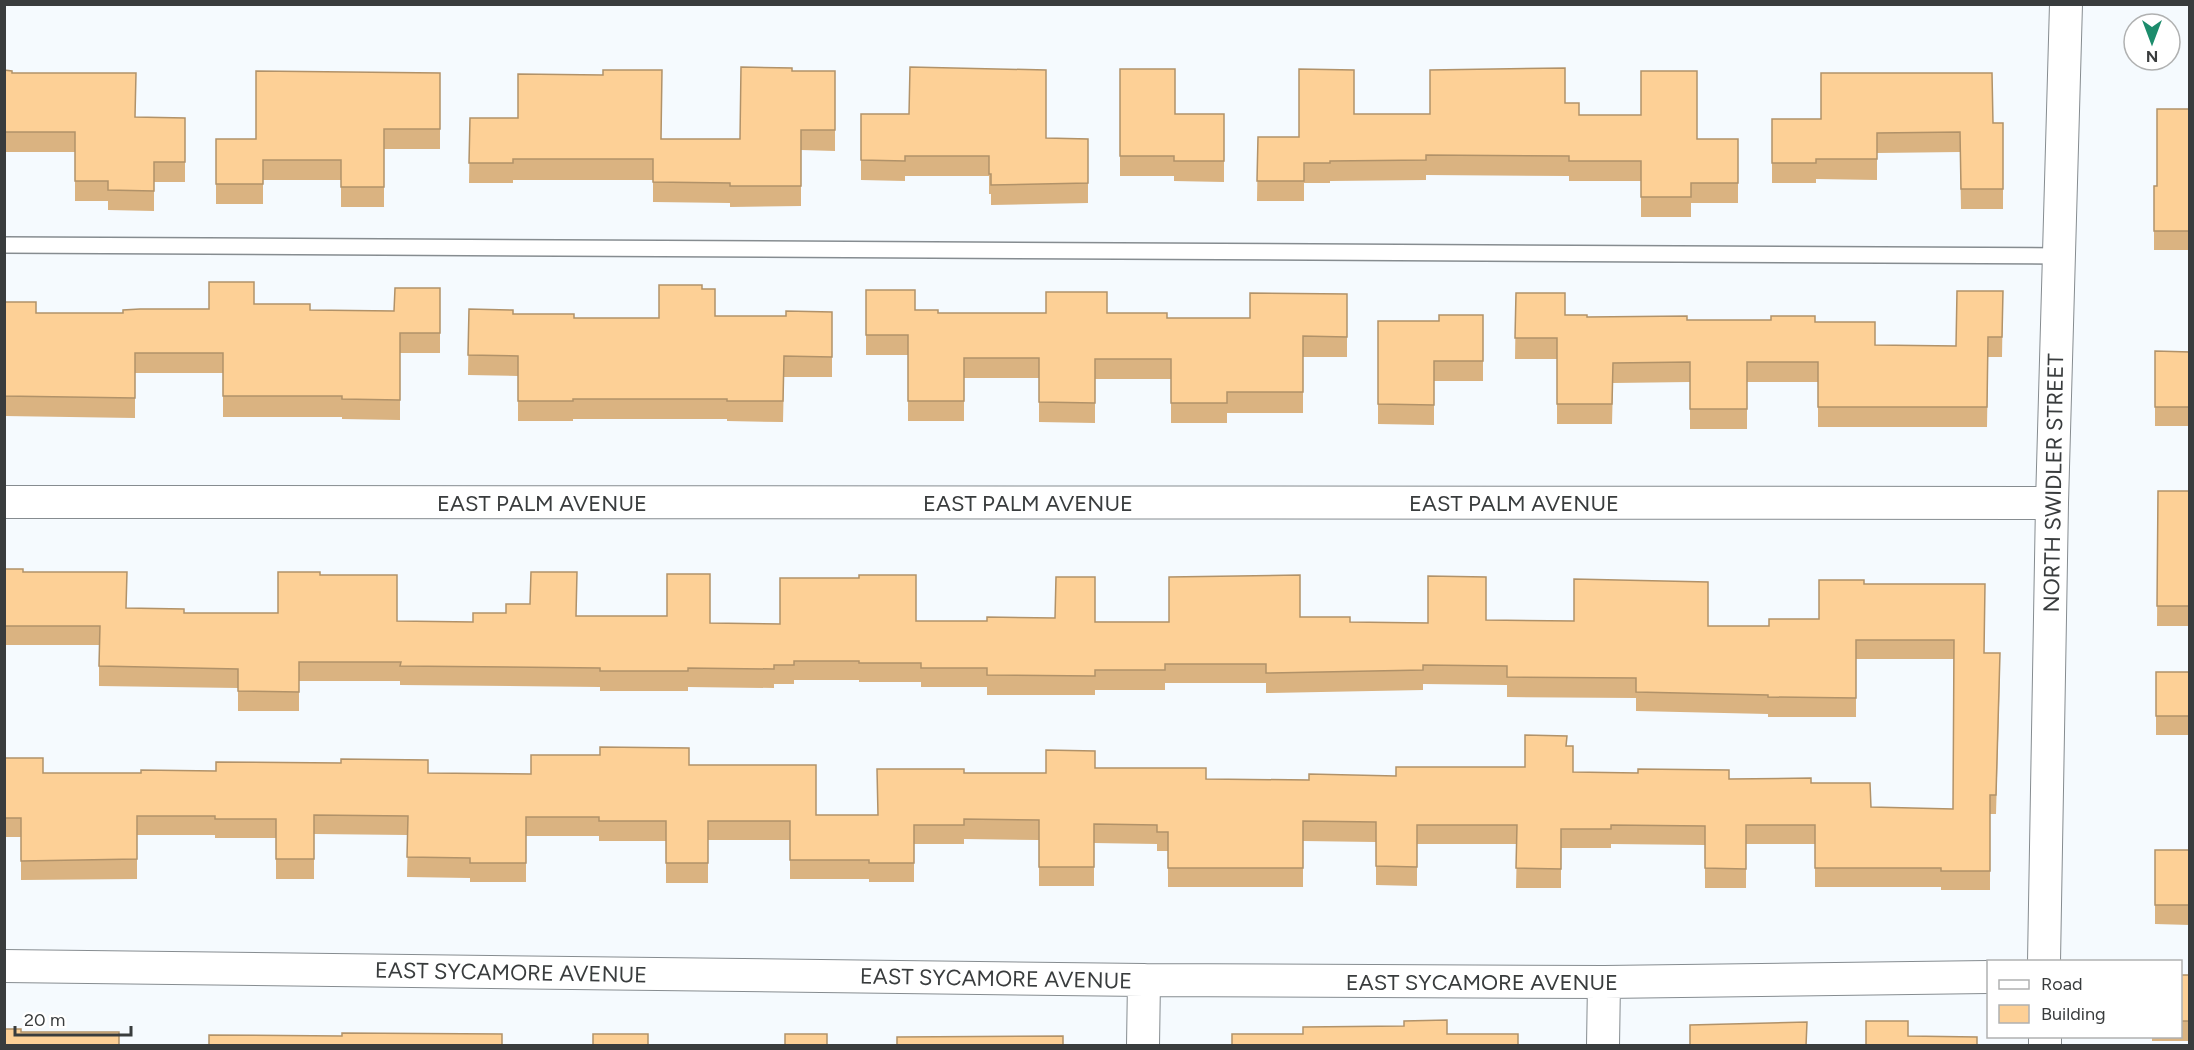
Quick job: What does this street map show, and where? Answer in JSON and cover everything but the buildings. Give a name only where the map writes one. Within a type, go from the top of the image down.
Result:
[{"type":"street","name":"NORTH SWIDLER STREET","points":[[2044,960],[2052,503],[2066,4]]},
{"type":"street","name":"EAST PALM AVENUE","points":[[4,502],[2052,503]]},
{"type":"street","name":"EAST SYCAMORE AVENUE","points":[[4,966],[1144,980],[1604,982],[1987,977]]},
{"type":"street","points":[[1143,1046],[1144,980]]},
{"type":"street","points":[[1603,1046],[1604,982]]},
{"type":"lane","points":[[4,245],[2059,256]]}]
